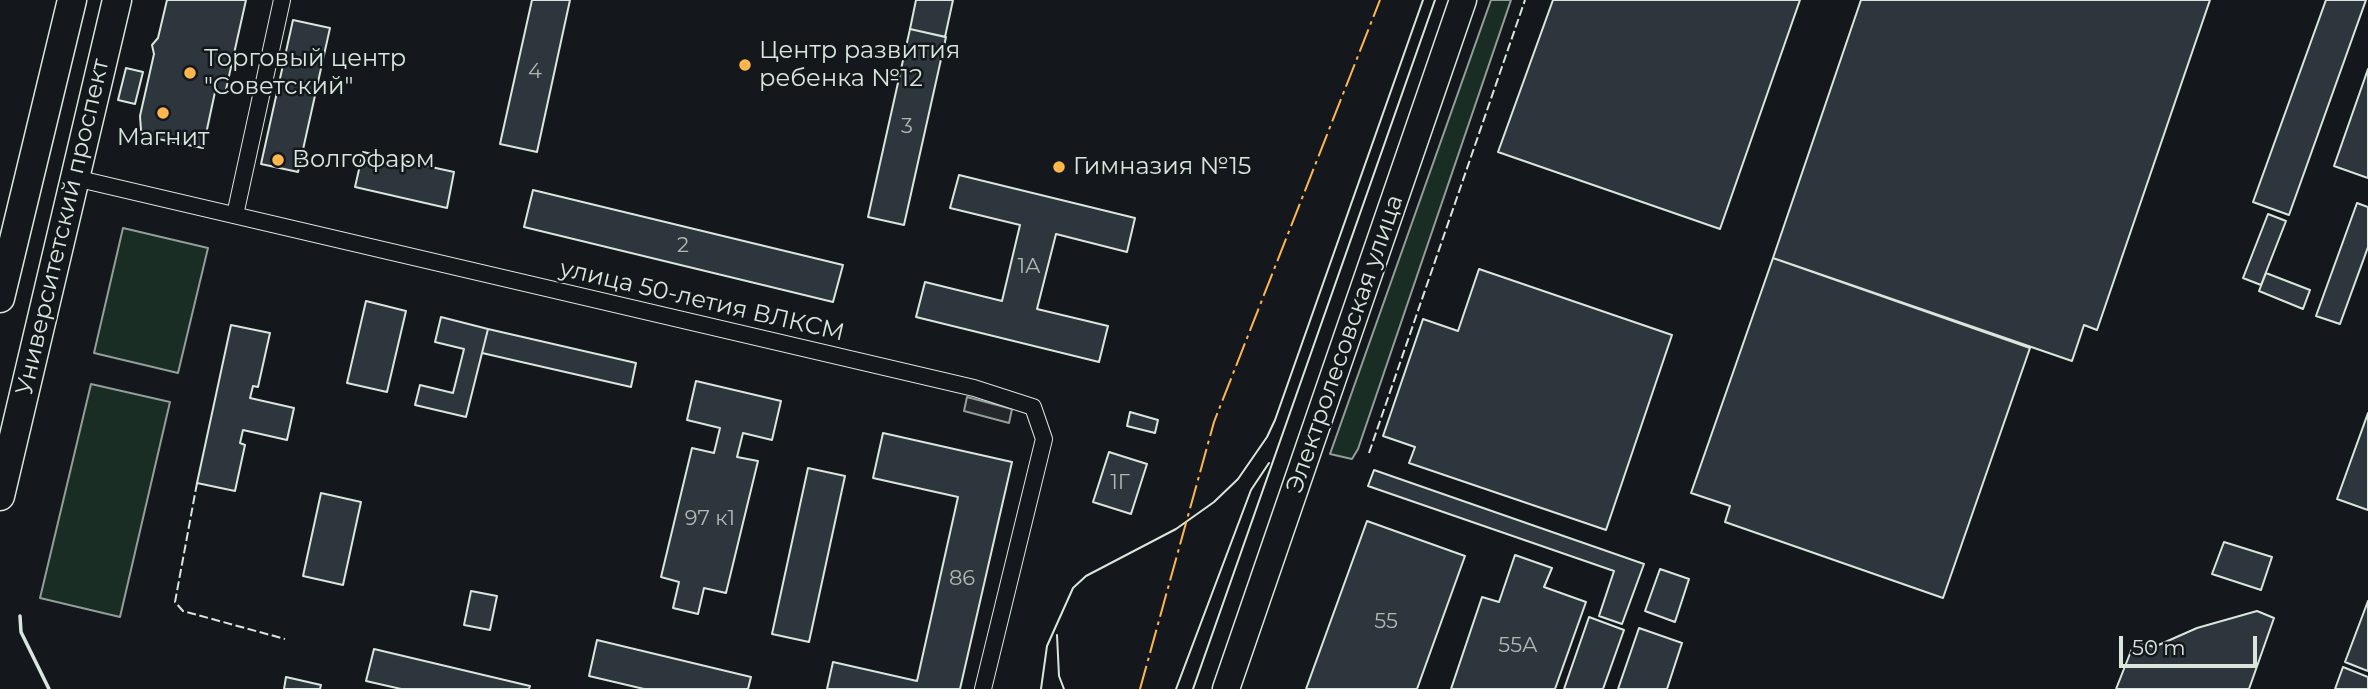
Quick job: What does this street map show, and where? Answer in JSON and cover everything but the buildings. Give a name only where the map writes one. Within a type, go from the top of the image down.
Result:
[{"type":"highway","name":"Университетский проспект","points":[[0,298],[72,0]]},
{"type":"highway","name":"Университетский проспект","points":[[0,496],[9,412],[75,178],[117,0]]},
{"type":"main road","name":"Электролесовская улица","points":[[1226,689],[1463,0]]},
{"type":"street","points":[[235,215],[282,0]]},
{"type":"street","name":"улица 50-летия ВЛКСМ","points":[[75,178],[974,388],[1032,407],[1044,439],[983,689]]},
{"type":"green space","points":[[1491,0],[1511,0],[1358,449],[1352,459],[1330,454]]},
{"type":"green space","points":[[123,228],[208,248],[178,373],[94,353]]},
{"type":"green space","points":[[91,384],[170,402],[120,617],[40,598]]},
{"type":"shaded area","points":[[967,397],[1012,409],[1009,423],[964,411]]},
{"type":"tram line","points":[[1041,689],[1047,646],[1073,588],[1086,576],[1176,529],[1214,502],[1238,479],[1267,437],[1423,0]]},
{"type":"tram line","points":[[1193,689],[1435,0]]},
{"type":"tram line","points":[[1176,689],[1251,490],[1269,463]]},
{"type":"tram line","points":[[1057,635],[1059,676],[1064,689]]},
{"type":"fence","points":[[1369,453],[1525,0]]},
{"type":"fence","points":[[197,483],[175,602],[183,611],[285,639]]},
{"type":"wall","points":[[20,616],[21,632],[49,689]]},
{"type":"power","points":[[1140,689],[1214,422],[1380,0]]},
{"type":"place","name":"Центр развития ребенка №12","points":[[745,65]]},
{"type":"place","name":"Торговый центр \"Советский\"","points":[[190,73]]},
{"type":"place","name":"Магнит","points":[[163,113]]},
{"type":"place","name":"Волгофарм","points":[[278,160]]},
{"type":"place","name":"Гимназия №15","points":[[1059,167]]}]
